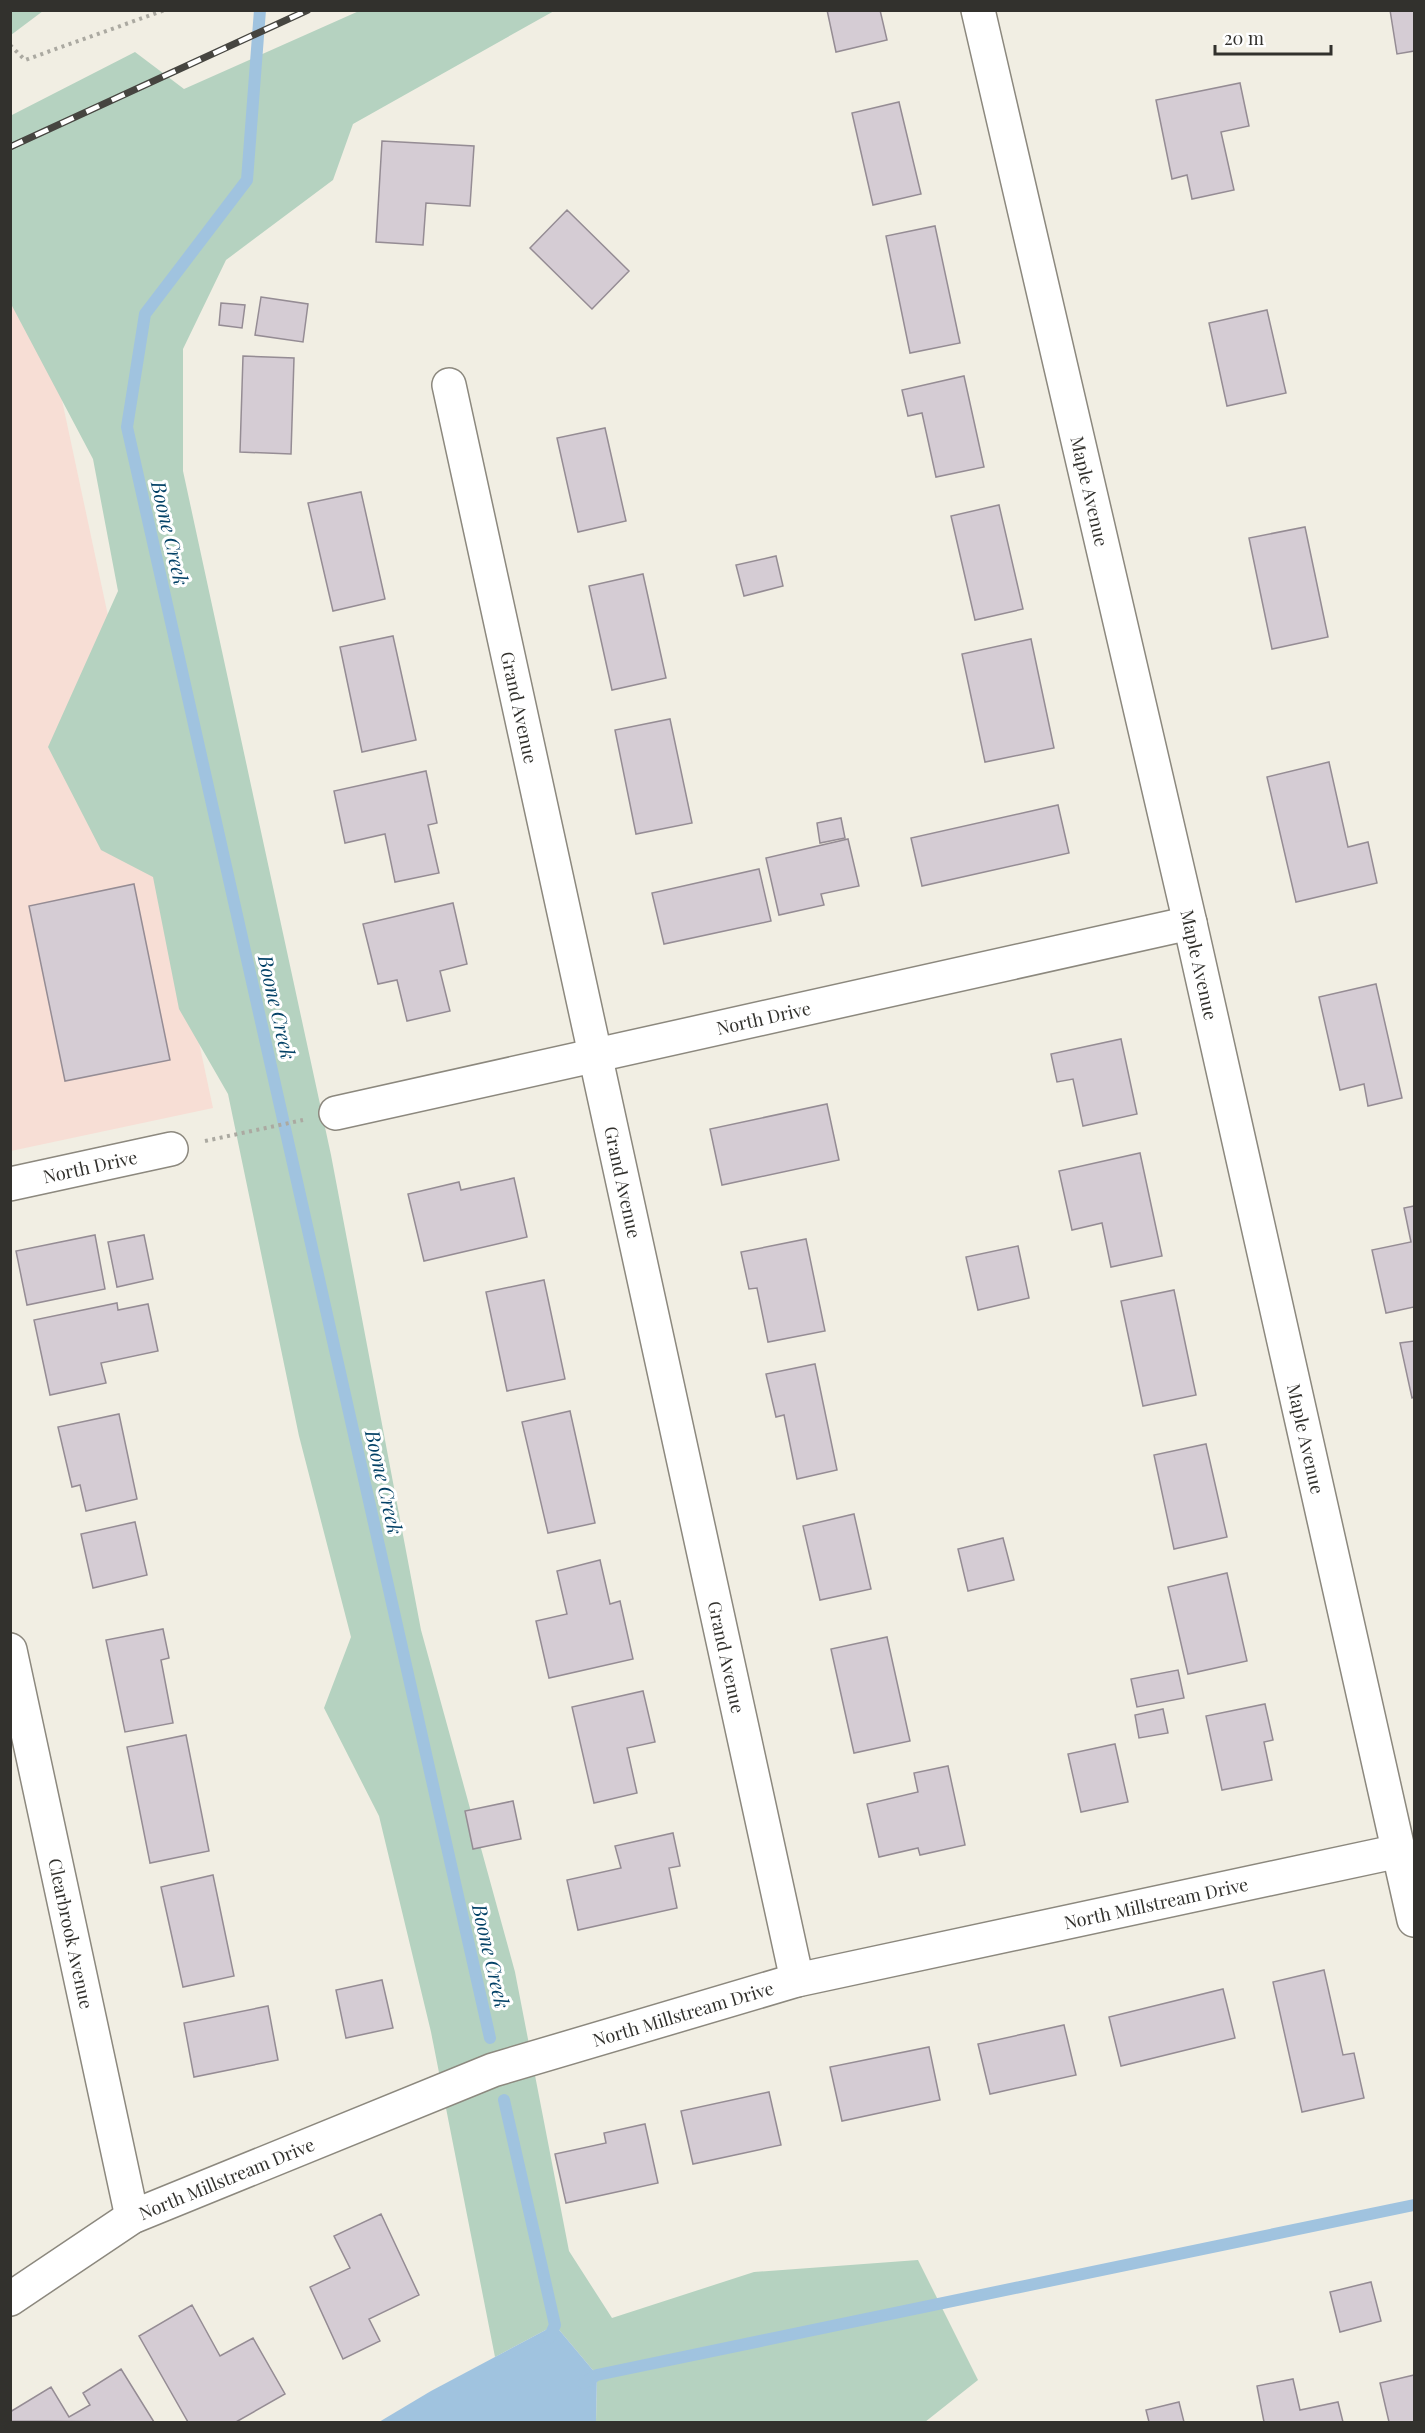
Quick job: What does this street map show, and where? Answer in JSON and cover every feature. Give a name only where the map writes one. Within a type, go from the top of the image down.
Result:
[{"type":"street","name":"Maple Avenue","points":[[978,10],[1190,923],[1414,1920]]},
{"type":"street","name":"Grand Avenue","points":[[448,385],[797,1980]]},
{"type":"street","name":"North Drive","points":[[336,1113],[1190,923]]},
{"type":"street","name":"North Drive","points":[[10,1184],[171,1149]]},
{"type":"street","name":"Clearbrook Avenue","points":[[10,1650],[132,2217]]},
{"type":"street","name":"North Millstream Drive","points":[[10,2299],[132,2217],[493,2070],[797,1980],[1399,1851]]},
{"type":"path","points":[[10,45],[25,60],[165,10]]},
{"type":"path","points":[[244,1132],[336,1113]]},
{"type":"shaded area","points":[[21,208],[213,1108],[11,1151],[10,213]]},
{"type":"green space","points":[[11,10],[43,10],[43,11],[11,35]]},
{"type":"green space","points":[[359,11],[554,11],[353,124],[333,180],[226,260],[183,349],[183,471],[331,1155],[421,1630],[515,1972],[569,2251],[612,2318],[754,2272],[918,2260],[978,2380],[925,2422],[596,2422],[597,2375],[555,2325],[495,2357],[431,2032],[379,1816],[324,1708],[351,1637],[299,1436],[228,1094],[179,1009],[153,877],[101,850],[48,747],[118,591],[93,459],[11,304],[10,116],[135,52],[184,89]]},
{"type":"water","points":[[555,2325],[597,2375],[596,2422],[379,2422],[431,2391]]},
{"type":"building","points":[[827,10],[880,10],[887,40],[836,52]]},
{"type":"building","points":[[1390,10],[1414,10],[1414,51],[1397,54]]},
{"type":"building","points":[[1240,83],[1249,126],[1221,132],[1234,190],[1192,199],[1187,175],[1172,179],[1156,100]]},
{"type":"building","points":[[899,102],[921,194],[873,205],[852,113]]},
{"type":"building","points":[[382,141],[474,146],[470,206],[426,203],[423,245],[376,242]]},
{"type":"building","points":[[567,210],[629,271],[592,309],[530,248]]},
{"type":"building","points":[[935,226],[960,343],[910,353],[886,236]]},
{"type":"building","points":[[261,297],[308,304],[303,342],[255,335]]},
{"type":"building","points":[[221,303],[245,305],[242,328],[219,325]]},
{"type":"building","points":[[1267,310],[1286,393],[1227,406],[1209,323]]},
{"type":"building","points":[[243,356],[294,358],[291,454],[240,452]]},
{"type":"building","points":[[964,376],[984,467],[936,477],[922,413],[908,416],[902,390]]},
{"type":"building","points":[[605,428],[626,521],[578,532],[557,438]]},
{"type":"building","points":[[361,492],[385,599],[333,611],[308,503]]},
{"type":"building","points":[[999,505],[1023,609],[975,620],[951,516]]},
{"type":"building","points":[[1305,527],[1328,637],[1272,649],[1249,538]]},
{"type":"building","points":[[776,556],[783,586],[744,596],[736,565]]},
{"type":"building","points":[[643,574],[666,678],[612,690],[589,586]]},
{"type":"building","points":[[393,636],[416,740],[362,752],[340,647]]},
{"type":"building","points":[[1031,639],[1054,748],[985,762],[962,654]]},
{"type":"building","points":[[670,719],[692,823],[636,834],[615,730]]},
{"type":"building","points":[[1329,762],[1348,847],[1368,842],[1377,883],[1296,902],[1267,777]]},
{"type":"building","points":[[426,771],[437,823],[428,825],[439,873],[395,882],[385,834],[345,843],[334,791]]},
{"type":"building","points":[[1058,805],[1069,853],[922,886],[911,838]]},
{"type":"building","points":[[841,818],[845,838],[820,843],[817,823]]},
{"type":"building","points":[[848,839],[859,886],[821,894],[824,905],[779,915],[766,858]]},
{"type":"building","points":[[759,869],[771,921],[664,944],[652,893]]},
{"type":"building","points":[[134,884],[170,1060],[65,1081],[29,906]]},
{"type":"building","points":[[453,903],[467,964],[440,971],[450,1011],[407,1021],[397,980],[378,984],[363,924]]},
{"type":"building","points":[[1376,984],[1402,1098],[1368,1106],[1364,1084],[1340,1090],[1319,997]]},
{"type":"building","points":[[1121,1039],[1137,1114],[1083,1126],[1073,1079],[1057,1082],[1051,1054]]},
{"type":"building","points":[[827,1104],[839,1160],[722,1185],[710,1129]]},
{"type":"building","points":[[1140,1153],[1162,1256],[1111,1267],[1102,1223],[1072,1230],[1059,1171]]},
{"type":"building","points":[[514,1178],[527,1237],[424,1261],[408,1194],[459,1182],[461,1190]]},
{"type":"building","points":[[1414,1206],[1414,1307],[1386,1313],[1372,1250],[1411,1242],[1404,1208]]},
{"type":"building","points":[[95,1235],[105,1289],[27,1305],[16,1251]]},
{"type":"building","points":[[144,1235],[153,1279],[117,1287],[108,1242]]},
{"type":"building","points":[[806,1239],[825,1331],[768,1342],[757,1288],[749,1289],[741,1252]]},
{"type":"building","points":[[1018,1246],[1029,1298],[978,1310],[966,1257]]},
{"type":"building","points":[[544,1280],[565,1379],[507,1391],[486,1292]]},
{"type":"building","points":[[1174,1290],[1196,1395],[1143,1406],[1121,1301]]},
{"type":"building","points":[[117,1303],[118,1310],[148,1304],[158,1351],[101,1363],[106,1383],[50,1395],[34,1320]]},
{"type":"building","points":[[1414,1341],[1414,1397],[1412,1398],[1400,1343]]},
{"type":"building","points":[[815,1364],[837,1470],[797,1479],[784,1415],[776,1417],[766,1374]]},
{"type":"building","points":[[570,1411],[595,1523],[548,1533],[522,1422]]},
{"type":"building","points":[[119,1414],[137,1499],[86,1511],[80,1485],[72,1487],[58,1427]]},
{"type":"building","points":[[1206,1444],[1227,1537],[1174,1549],[1154,1455]]},
{"type":"building","points":[[854,1514],[871,1589],[820,1600],[803,1526]]},
{"type":"building","points":[[135,1522],[147,1575],[93,1588],[81,1534]]},
{"type":"building","points":[[1003,1538],[1014,1580],[968,1591],[958,1549]]},
{"type":"building","points":[[600,1560],[610,1604],[620,1601],[633,1659],[549,1678],[536,1621],[567,1614],[557,1571]]},
{"type":"building","points":[[1227,1573],[1247,1661],[1188,1674],[1168,1587]]},
{"type":"building","points":[[163,1629],[169,1658],[161,1660],[173,1723],[125,1732],[106,1640]]},
{"type":"building","points":[[887,1637],[910,1741],[854,1753],[831,1649]]},
{"type":"building","points":[[1178,1670],[1184,1698],[1137,1707],[1131,1679]]},
{"type":"building","points":[[643,1691],[655,1742],[627,1748],[637,1793],[594,1803],[572,1707]]},
{"type":"building","points":[[1265,1704],[1273,1740],[1264,1742],[1272,1780],[1222,1790],[1206,1716]]},
{"type":"building","points":[[1163,1709],[1168,1733],[1139,1738],[1135,1715]]},
{"type":"building","points":[[186,1735],[209,1851],[150,1863],[127,1747]]},
{"type":"building","points":[[1115,1744],[1128,1802],[1081,1812],[1068,1754]]},
{"type":"building","points":[[948,1766],[965,1845],[920,1855],[918,1848],[879,1857],[867,1804],[918,1792],[914,1773]]},
{"type":"building","points":[[513,1801],[521,1839],[473,1849],[465,1811]]},
{"type":"building","points":[[673,1833],[680,1866],[669,1868],[677,1908],[578,1930],[567,1880],[621,1868],[615,1846]]},
{"type":"building","points":[[213,1875],[234,1976],[183,1987],[161,1887]]},
{"type":"building","points":[[1324,1970],[1343,2055],[1354,2053],[1364,2098],[1302,2112],[1273,1982]]},
{"type":"building","points":[[382,1980],[393,2028],[346,2038],[336,1990]]},
{"type":"building","points":[[1223,1989],[1235,2038],[1121,2066],[1109,2017]]},
{"type":"building","points":[[268,2006],[278,2060],[194,2077],[184,2023]]},
{"type":"building","points":[[1064,2025],[1076,2075],[990,2094],[978,2044]]},
{"type":"building","points":[[929,2047],[940,2100],[842,2121],[830,2067]]},
{"type":"building","points":[[769,2092],[781,2145],[693,2164],[681,2111]]},
{"type":"building","points":[[645,2124],[658,2183],[566,2203],[555,2154],[606,2143],[604,2133]]},
{"type":"building","points":[[381,2214],[419,2295],[369,2319],[380,2341],[343,2359],[310,2287],[350,2268],[334,2236]]},
{"type":"building","points":[[1371,2282],[1381,2321],[1340,2332],[1330,2292]]},
{"type":"building","points":[[192,2305],[220,2356],[253,2338],[285,2394],[236,2422],[188,2422],[139,2336]]},
{"type":"building","points":[[121,2369],[154,2422],[10,2421],[10,2412],[51,2387],[69,2417],[90,2405],[83,2393]]},
{"type":"building","points":[[1414,2375],[1414,2422],[1389,2422],[1380,2383]]},
{"type":"building","points":[[1293,2379],[1300,2410],[1338,2402],[1343,2422],[1264,2422],[1257,2386]]},
{"type":"building","points":[[1179,2402],[1184,2422],[1149,2422],[1146,2410]]},
{"type":"waterway","name":"Boone Creek","points":[[260,10],[247,180],[145,314],[127,427],[490,2038]]},
{"type":"waterway","name":"Boone Creek","points":[[504,2100],[555,2325],[549,2338]]},
{"type":"waterway","points":[[584,2383],[597,2375],[1414,2205]]},
{"type":"railway","points":[[10,147],[308,10]]}]
